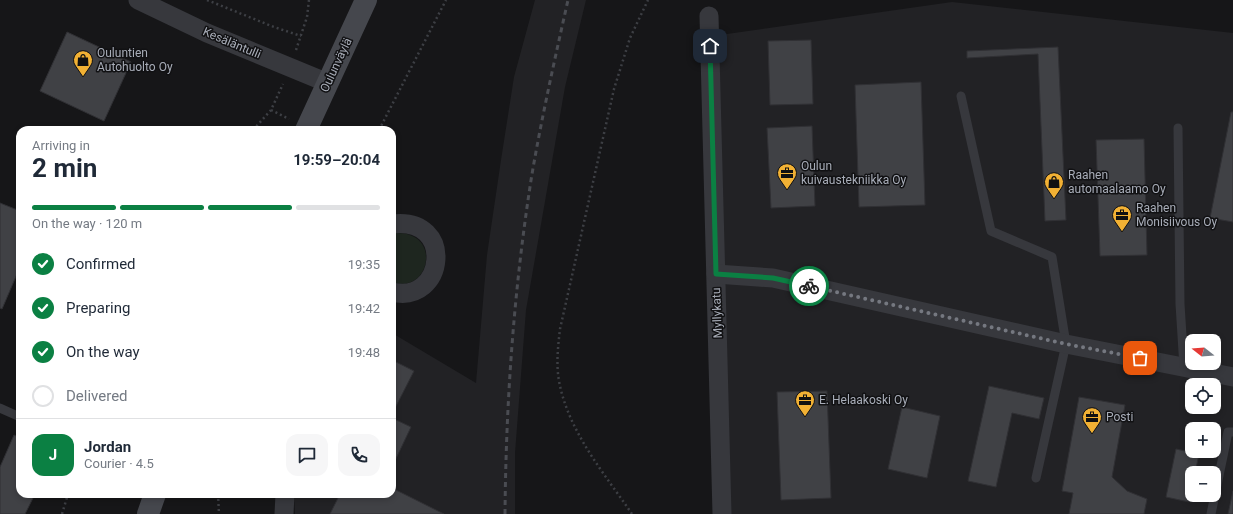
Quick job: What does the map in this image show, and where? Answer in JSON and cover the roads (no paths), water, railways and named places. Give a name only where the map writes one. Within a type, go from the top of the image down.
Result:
[{"type":"main road","name":"Oulunväylä","points":[[308,126],[366,0]]},
{"type":"main road","points":[[148,514],[154,498]]},
{"type":"main road","points":[[154,514],[156,498]]},
{"type":"street","name":"Kesäläntulli","points":[[138,0],[207,33],[328,83]]},
{"type":"street","name":"Myllykatu","points":[[709,16],[722,514]]},
{"type":"street","points":[[396,224],[414,225],[424,231],[436,250],[436,262],[427,283],[417,290],[406,294],[396,293]]},
{"type":"street","points":[[716,274],[773,278],[1066,344],[1233,377]]},
{"type":"street","points":[[284,514],[285,498]]},
{"type":"lane","points":[[961,96],[991,231],[1052,257],[1066,344],[1036,478]]},
{"type":"lane","points":[[1178,128],[1180,304],[1184,367]]},
{"type":"lane","points":[[0,408],[16,416]]},
{"type":"lane","points":[[1211,514],[1228,432],[1233,432]]},
{"type":"railway","points":[[505,514],[509,386],[520,259],[536,152],[568,0]]},
{"type":"place","name":"Ouluntien Autohuolto Oy","points":[[83,77]]},
{"type":"place","name":"Oulun kuivaustekniikka Oy","points":[[787,190]]},
{"type":"place","name":"Raahen automaalaamo Oy","points":[[1054,199]]},
{"type":"place","name":"Raahen Monisiivous Oy","points":[[1122,232]]},
{"type":"place","name":"E. Helaakoski Oy","points":[[805,417]]},
{"type":"place","name":"Posti","points":[[1092,434]]}]
